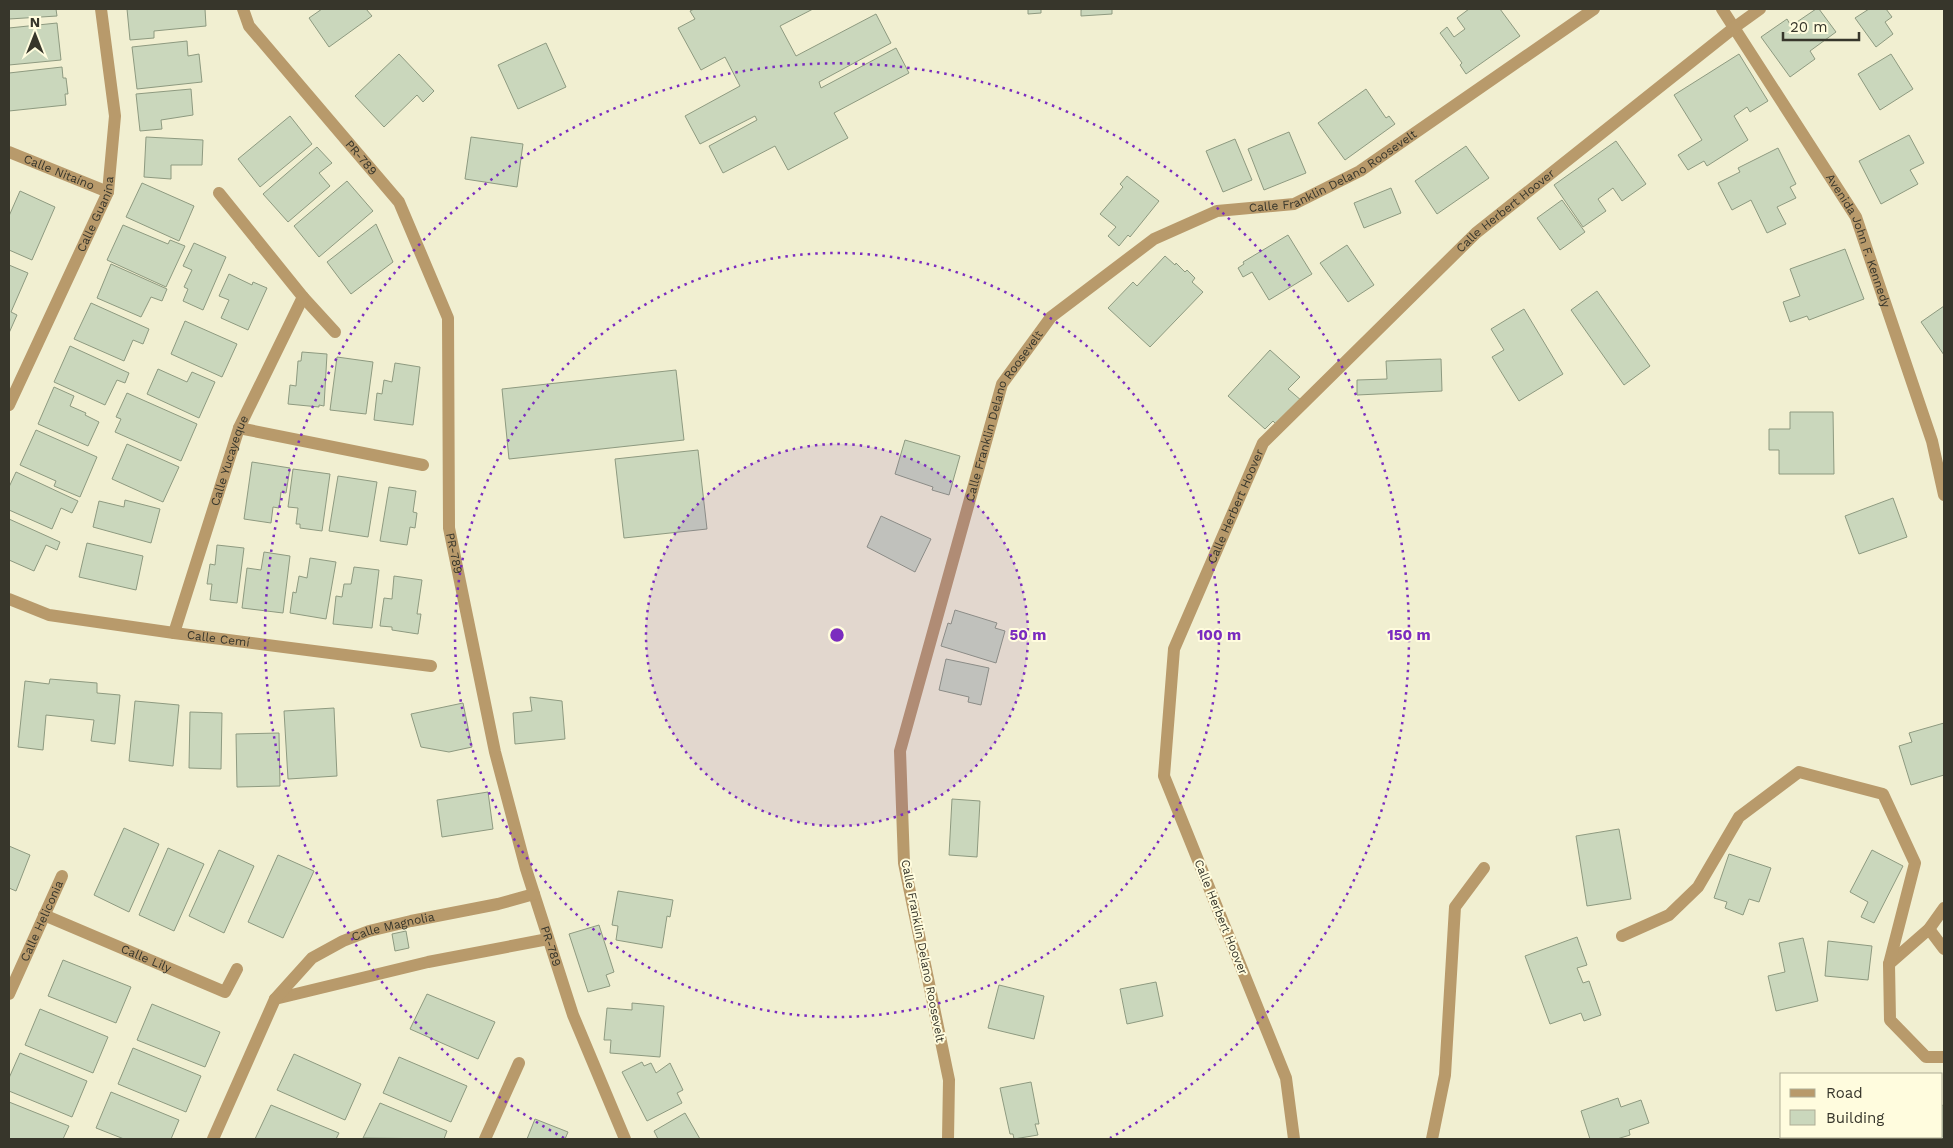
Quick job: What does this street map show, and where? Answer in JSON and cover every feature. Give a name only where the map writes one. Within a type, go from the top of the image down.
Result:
[{"type":"street","name":"Calle Guanina","points":[[9,405],[14,380],[108,192],[115,116],[101,9]]},
{"type":"street","name":"PR-789","points":[[244,9],[249,26],[399,202],[448,318],[449,528],[494,752],[534,894],[573,1015],[625,1139]]},
{"type":"street","name":"Calle Franklin Delano Roosevelt","points":[[948,1139],[949,1080],[904,863],[900,751],[1002,384],[1051,317],[1154,239],[1216,212],[1294,204],[1360,171],[1594,9]]},
{"type":"street","name":"Avenida John F. Kennedy","points":[[1722,9],[1856,217],[1932,441],[1944,495]]},
{"type":"street","name":"Calle Herbert Hoover","points":[[1294,1139],[1286,1078],[1164,776],[1174,649],[1263,443],[1476,233],[1760,9]]},
{"type":"street","name":"Calle Nitaíno","points":[[9,152],[108,192]]},
{"type":"street","points":[[218,193],[303,297],[335,332]]},
{"type":"street","name":"Calle Yucayeque","points":[[174,633],[239,428],[303,297]]},
{"type":"street","points":[[239,428],[423,465]]},
{"type":"street","points":[[1932,441],[1944,435]]},
{"type":"street","name":"Calle Cemí","points":[[9,599],[49,615],[431,666]]},
{"type":"street","points":[[1622,936],[1669,915],[1698,887],[1739,817],[1798,772],[1883,794],[1915,863],[1889,964],[1890,1020],[1926,1057],[1944,1057]]},
{"type":"street","points":[[1432,1139],[1445,1075],[1455,907],[1484,868]]},
{"type":"street","name":"Calle Heliconia","points":[[9,994],[62,876]]},
{"type":"street","name":"Calle Magnolia","points":[[212,1139],[275,999],[312,958],[343,941],[370,932],[411,921],[498,904],[534,894]]},
{"type":"street","points":[[1889,964],[1929,928],[1944,908]]},
{"type":"street","name":"Calle Lily","points":[[44,915],[225,992],[237,969]]},
{"type":"street","points":[[1929,928],[1944,950]]},
{"type":"street","points":[[275,999],[428,962],[548,939]]},
{"type":"street","points":[[485,1139],[519,1063]]},
{"type":"building","points":[[9,9],[56,9],[57,16],[9,19]]},
{"type":"building","points":[[127,9],[205,9],[206,26],[154,31],[154,38],[130,40]]},
{"type":"building","points":[[322,9],[366,9],[372,16],[329,47],[309,18]]},
{"type":"building","points":[[694,9],[813,9],[780,26],[796,56],[876,14],[891,43],[819,82],[821,88],[896,48],[909,73],[834,113],[848,138],[788,170],[775,146],[723,173],[709,146],[757,120],[755,116],[700,144],[685,116],[740,86],[725,57],[701,70],[678,28],[695,19],[690,11]]},
{"type":"building","points":[[1028,9],[1041,9],[1041,13],[1028,14]]},
{"type":"building","points":[[1112,9],[1112,14],[1081,16],[1081,10]]},
{"type":"building","points":[[1469,9],[1500,9],[1520,36],[1466,74],[1460,65],[1462,63],[1440,33],[1447,27],[1454,37],[1465,29],[1457,18]]},
{"type":"building","points":[[1816,9],[1819,9],[1836,32],[1810,51],[1815,59],[1790,77],[1761,37],[1787,19],[1791,26]]},
{"type":"building","points":[[1869,9],[1886,9],[1892,17],[1885,22],[1893,34],[1876,47],[1855,18]]},
{"type":"building","points":[[57,23],[61,60],[9,65],[9,28]]},
{"type":"building","points":[[187,41],[188,56],[199,54],[202,82],[137,89],[132,47]]},
{"type":"building","points":[[546,43],[566,87],[518,109],[498,65]]},
{"type":"building","points":[[399,54],[434,91],[423,102],[417,95],[384,127],[355,96]]},
{"type":"building","points":[[1739,54],[1768,101],[1750,112],[1747,107],[1734,116],[1748,140],[1707,166],[1704,161],[1688,170],[1678,155],[1702,140],[1674,95]]},
{"type":"building","points":[[1891,54],[1913,89],[1880,110],[1858,74]]},
{"type":"building","points":[[62,67],[63,78],[66,78],[68,94],[65,94],[66,105],[9,111],[9,73]]},
{"type":"building","points":[[191,89],[193,115],[161,120],[162,129],[140,131],[136,94]]},
{"type":"building","points":[[1366,89],[1386,118],[1389,116],[1395,124],[1345,160],[1318,123]]},
{"type":"building","points":[[290,116],[312,144],[260,187],[238,159]]},
{"type":"building","points":[[1289,132],[1306,173],[1264,190],[1248,149]]},
{"type":"building","points":[[1909,135],[1924,163],[1910,170],[1918,184],[1881,204],[1859,161]]},
{"type":"building","points":[[146,137],[203,140],[202,165],[171,165],[171,179],[144,177]]},
{"type":"building","points":[[471,137],[523,144],[517,187],[465,179]]},
{"type":"building","points":[[1235,139],[1252,180],[1223,192],[1206,151]]},
{"type":"building","points":[[1616,141],[1646,184],[1622,201],[1613,188],[1598,199],[1606,211],[1583,227],[1554,185]]},
{"type":"building","points":[[1466,146],[1489,178],[1437,214],[1415,181]]},
{"type":"building","points":[[317,147],[332,163],[319,173],[330,186],[288,222],[263,194]]},
{"type":"building","points":[[1778,148],[1796,184],[1790,187],[1796,198],[1777,207],[1786,224],[1767,233],[1751,200],[1732,210],[1718,183],[1740,172],[1738,168]]},
{"type":"building","points":[[1127,176],[1159,201],[1130,237],[1128,235],[1119,246],[1108,236],[1116,227],[1100,214],[1123,187],[1120,184]]},
{"type":"building","points":[[347,181],[373,211],[319,257],[294,226]]},
{"type":"building","points":[[142,183],[194,206],[179,241],[126,217]]},
{"type":"building","points":[[1391,188],[1401,213],[1364,228],[1354,203]]},
{"type":"building","points":[[20,191],[55,207],[32,260],[9,250],[9,216]]},
{"type":"building","points":[[1562,200],[1585,232],[1560,250],[1537,218]]},
{"type":"building","points":[[376,224],[393,262],[351,294],[327,262]]},
{"type":"building","points":[[123,225],[168,244],[170,240],[185,246],[166,287],[107,260]]},
{"type":"building","points":[[1288,235],[1312,274],[1269,300],[1252,272],[1243,277],[1238,268],[1244,264],[1243,262]]},
{"type":"building","points":[[194,243],[226,257],[203,310],[183,301],[188,289],[184,287],[192,270],[183,266]]},
{"type":"building","points":[[1347,245],[1374,285],[1348,302],[1320,263]]},
{"type":"building","points":[[1845,249],[1864,299],[1809,320],[1807,316],[1790,322],[1783,302],[1800,296],[1790,269]]},
{"type":"building","points":[[1165,256],[1185,272],[1187,270],[1195,278],[1192,282],[1203,292],[1150,347],[1108,308],[1133,282],[1137,286]]},
{"type":"building","points":[[111,264],[167,289],[162,301],[151,297],[141,317],[97,298]]},
{"type":"building","points":[[9,265],[28,273],[11,312],[17,315],[9,333]]},
{"type":"building","points":[[229,274],[252,285],[253,282],[267,288],[248,330],[221,318],[229,300],[219,296]]},
{"type":"building","points":[[1597,291],[1650,366],[1624,385],[1571,310]]},
{"type":"building","points":[[91,303],[149,329],[143,344],[133,340],[124,361],[74,339]]},
{"type":"building","points":[[1944,306],[1944,355],[1921,322]]},
{"type":"building","points":[[1524,309],[1563,374],[1519,401],[1492,357],[1504,350],[1491,329]]},
{"type":"building","points":[[185,321],[237,344],[222,377],[171,354]]},
{"type":"building","points":[[70,346],[129,373],[125,383],[117,380],[105,405],[54,382]]},
{"type":"building","points":[[1270,350],[1300,377],[1288,389],[1302,401],[1279,427],[1273,421],[1265,429],[1228,396]]},
{"type":"building","points":[[302,352],[327,354],[324,406],[288,404],[290,385],[296,386],[298,361],[301,361]]},
{"type":"building","points":[[337,357],[373,362],[366,414],[330,410]]},
{"type":"building","points":[[1441,359],[1442,391],[1357,395],[1357,380],[1387,379],[1386,361]]},
{"type":"building","points":[[395,363],[420,367],[413,425],[374,420],[377,393],[382,394],[384,380],[392,382]]},
{"type":"building","points":[[158,369],[187,382],[192,372],[215,382],[199,418],[147,394]]},
{"type":"building","points":[[676,370],[684,440],[509,459],[502,389]]},
{"type":"building","points":[[54,387],[74,396],[70,406],[86,413],[85,415],[99,422],[88,446],[38,424]]},
{"type":"building","points":[[127,393],[197,424],[181,461],[115,432],[121,419],[116,417]]},
{"type":"building","points":[[1790,412],[1833,412],[1834,474],[1779,474],[1779,450],[1769,450],[1769,429],[1790,429]]},
{"type":"building","points":[[36,430],[97,457],[80,497],[54,486],[56,481],[20,465]]},
{"type":"building","points":[[905,440],[960,456],[949,495],[932,490],[933,487],[895,474]]},
{"type":"building","points":[[127,444],[179,467],[163,502],[112,479]]},
{"type":"building","points":[[698,450],[707,529],[624,538],[615,459]]},
{"type":"building","points":[[252,462],[290,468],[286,493],[281,492],[279,508],[273,507],[271,523],[244,519]]},
{"type":"building","points":[[293,469],[330,474],[322,531],[300,528],[300,524],[296,524],[298,508],[288,507]]},
{"type":"building","points":[[16,472],[78,501],[72,513],[61,508],[52,529],[9,510],[9,487]]},
{"type":"building","points":[[338,476],[377,482],[368,537],[329,531]]},
{"type":"building","points":[[389,487],[416,491],[413,512],[417,513],[415,528],[410,527],[407,545],[380,541]]},
{"type":"building","points":[[1893,498],[1907,537],[1859,554],[1845,516]]},
{"type":"building","points":[[125,500],[160,509],[151,543],[93,527],[99,501],[124,507]]},
{"type":"building","points":[[881,516],[931,539],[915,572],[867,547]]},
{"type":"building","points":[[9,519],[60,542],[57,550],[46,545],[34,571],[9,560]]},
{"type":"building","points":[[87,543],[143,556],[136,590],[79,577]]},
{"type":"building","points":[[217,545],[244,548],[237,603],[210,600],[212,584],[207,584],[210,564],[215,565]]},
{"type":"building","points":[[264,552],[290,556],[283,613],[242,608],[247,568],[261,570]]},
{"type":"building","points":[[310,558],[336,562],[326,619],[290,613],[293,592],[296,593],[299,576],[307,578]]},
{"type":"building","points":[[354,567],[379,570],[372,628],[333,624],[336,596],[342,597],[344,584],[351,584]]},
{"type":"building","points":[[394,576],[422,580],[417,614],[421,614],[418,634],[380,626],[384,598],[392,599]]},
{"type":"building","points":[[955,610],[997,623],[995,628],[1005,631],[996,663],[941,646],[948,623],[951,624]]},
{"type":"building","points":[[946,659],[989,668],[981,705],[968,702],[969,697],[939,690]]},
{"type":"building","points":[[50,679],[97,683],[97,693],[120,695],[115,744],[91,741],[94,720],[46,715],[43,750],[18,747],[25,681],[49,684]]},
{"type":"building","points":[[530,697],[562,701],[565,739],[515,744],[513,713],[532,711]]},
{"type":"building","points":[[135,701],[179,705],[173,766],[129,761]]},
{"type":"building","points":[[463,703],[472,747],[449,752],[421,747],[411,714]]},
{"type":"building","points":[[334,708],[337,776],[288,779],[284,711]]},
{"type":"building","points":[[190,712],[222,713],[221,769],[189,768]]},
{"type":"building","points":[[1944,723],[1944,775],[1911,785],[1899,746],[1912,742],[1909,733]]},
{"type":"building","points":[[279,733],[280,786],[237,787],[236,734]]},
{"type":"building","points":[[488,792],[493,829],[442,837],[437,800]]},
{"type":"building","points":[[952,799],[980,801],[977,857],[949,855]]},
{"type":"building","points":[[124,828],[159,844],[129,912],[94,895]]},
{"type":"building","points":[[1619,829],[1631,899],[1587,906],[1576,836]]},
{"type":"building","points":[[9,846],[30,855],[16,891],[9,888]]},
{"type":"building","points":[[168,848],[204,864],[174,931],[139,915]]},
{"type":"building","points":[[219,850],[254,866],[224,933],[189,916]]},
{"type":"building","points":[[1872,850],[1903,866],[1874,923],[1861,917],[1868,902],[1850,892]]},
{"type":"building","points":[[1729,854],[1771,868],[1759,902],[1749,899],[1743,915],[1725,908],[1727,902],[1714,898]]},
{"type":"building","points":[[278,855],[314,871],[283,938],[248,922]]},
{"type":"building","points":[[618,891],[673,900],[670,917],[667,916],[662,948],[616,940],[618,926],[612,925]]},
{"type":"building","points":[[599,925],[614,972],[606,975],[610,986],[588,992],[569,934]]},
{"type":"building","points":[[406,931],[409,948],[395,951],[392,934]]},
{"type":"building","points":[[1577,937],[1587,965],[1577,968],[1583,983],[1589,981],[1601,1015],[1584,1021],[1581,1013],[1550,1024],[1525,956]]},
{"type":"building","points":[[1803,938],[1818,1001],[1776,1011],[1768,976],[1785,972],[1779,943]]},
{"type":"building","points":[[1828,941],[1872,946],[1868,980],[1825,976]]},
{"type":"building","points":[[63,960],[131,987],[116,1023],[48,996]]},
{"type":"building","points":[[1156,982],[1163,1016],[1127,1024],[1120,989]]},
{"type":"building","points":[[999,985],[1044,996],[1034,1039],[988,1028]]},
{"type":"building","points":[[427,994],[495,1022],[478,1059],[410,1029]]},
{"type":"building","points":[[632,1003],[664,1006],[660,1057],[610,1053],[611,1040],[604,1040],[607,1008],[632,1010]]},
{"type":"building","points":[[152,1004],[220,1032],[205,1067],[137,1040]]},
{"type":"building","points":[[40,1009],[108,1037],[93,1073],[25,1045]]},
{"type":"building","points":[[133,1048],[201,1076],[186,1112],[118,1084]]},
{"type":"building","points":[[20,1053],[87,1081],[72,1117],[9,1091],[9,1078]]},
{"type":"building","points":[[294,1054],[361,1084],[345,1120],[277,1090]]},
{"type":"building","points":[[399,1057],[467,1086],[451,1122],[383,1093]]},
{"type":"building","points":[[642,1062],[644,1066],[651,1063],[656,1073],[670,1063],[683,1090],[677,1093],[682,1103],[647,1121],[622,1072]]},
{"type":"building","points":[[1031,1082],[1039,1124],[1035,1124],[1038,1135],[1014,1139],[1013,1134],[1010,1134],[1000,1088]]},
{"type":"building","points":[[111,1092],[179,1120],[171,1139],[124,1139],[96,1128]]},
{"type":"building","points":[[1618,1098],[1621,1107],[1641,1100],[1649,1123],[1629,1130],[1630,1135],[1617,1139],[1590,1139],[1581,1111]]},
{"type":"building","points":[[9,1102],[69,1126],[63,1139],[9,1139]]},
{"type":"building","points":[[380,1103],[447,1131],[444,1139],[363,1138]]},
{"type":"building","points":[[271,1105],[339,1133],[336,1139],[255,1139]]},
{"type":"building","points":[[1944,1106],[1944,1139],[1912,1138],[1943,1138]]},
{"type":"building","points":[[685,1113],[700,1139],[658,1139],[654,1131]]},
{"type":"building","points":[[535,1119],[568,1132],[565,1139],[527,1139]]}]
